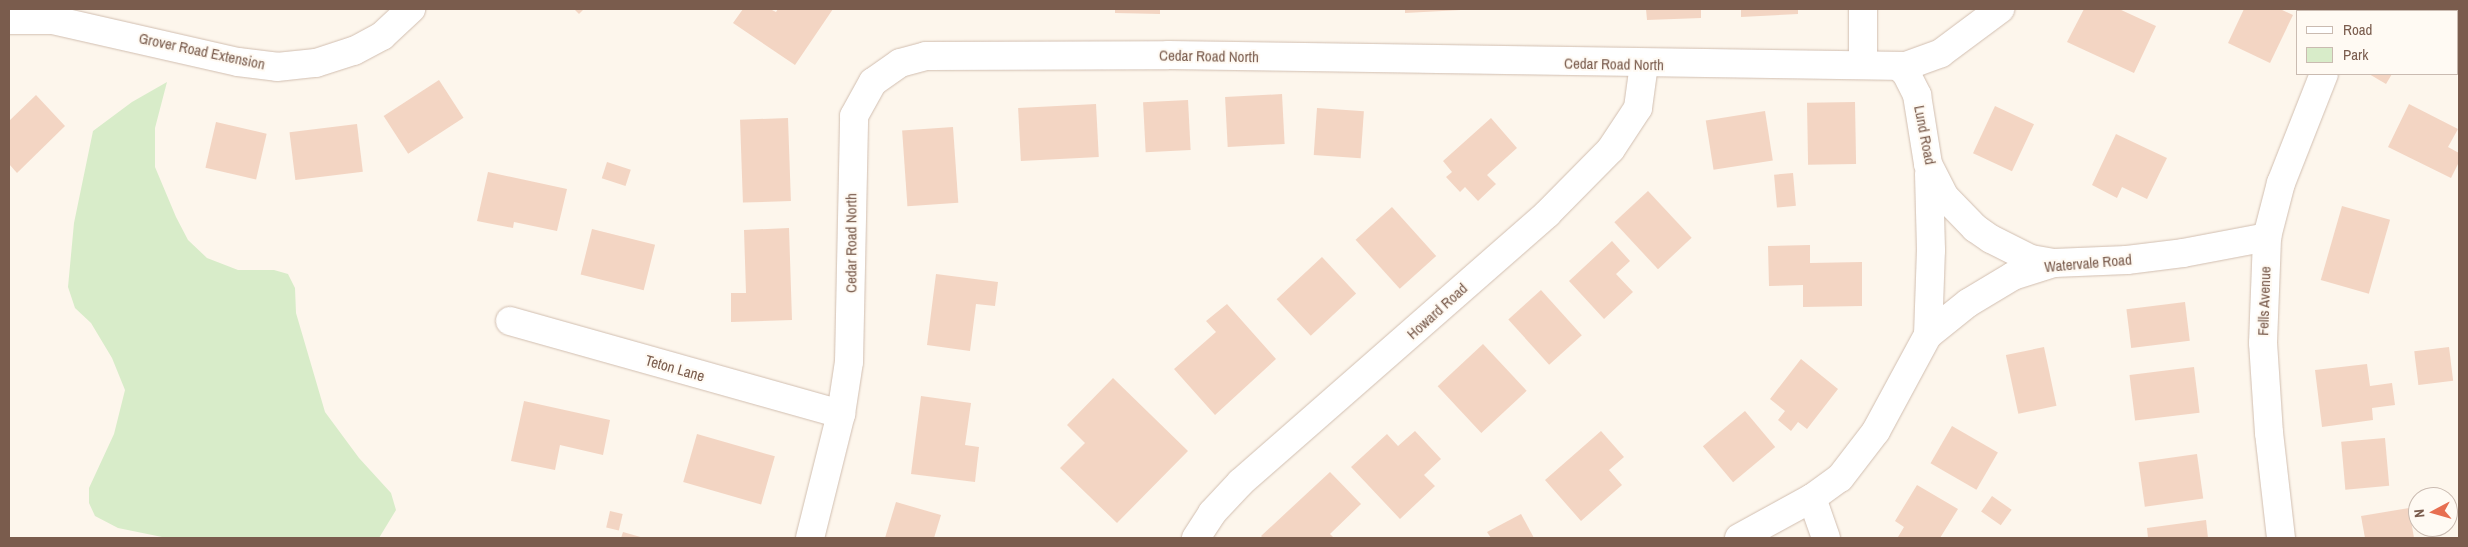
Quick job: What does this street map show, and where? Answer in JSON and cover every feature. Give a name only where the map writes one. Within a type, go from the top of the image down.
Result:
[{"type":"street","name":"Grover Road Extension","points":[[9,20],[54,20],[238,62],[277,67],[316,63],[354,51],[382,36],[411,9]]},
{"type":"street","points":[[1863,65],[1864,9]]},
{"type":"street","name":"Cedar Road North","points":[[810,538],[840,414],[851,334],[852,124],[859,102],[867,88],[900,63],[926,56],[1168,55],[1644,64],[1898,66],[1914,65],[1941,54],[2000,9]]},
{"type":"street","name":"Howard Road","points":[[1196,538],[1212,513],[1241,482],[1547,214],[1611,149],[1638,108],[1644,64]]},
{"type":"street","name":"Lund Road","points":[[1898,66],[1906,73],[1917,95],[1928,164],[1944,196],[1975,228],[2020,254],[2054,263]]},
{"type":"street","name":"Fells Avenue","points":[[2282,538],[2269,433],[2263,343],[2267,236],[2281,183],[2324,75]]},
{"type":"street","name":"Watervale Road","points":[[1928,164],[1932,250],[1928,334]]},
{"type":"street","name":"Watervale Road","points":[[1739,538],[1812,498],[1840,478],[1876,431],[1928,334],[1968,303],[2012,276],[2054,263],[2164,255],[2267,236]]},
{"type":"street","name":"Teton Lane","points":[[510,321],[840,414]]},
{"type":"street","points":[[1812,498],[1826,538]]},
{"type":"green space","points":[[167,82],[155,128],[155,167],[176,217],[188,240],[207,258],[238,270],[274,270],[288,274],[295,288],[296,313],[325,412],[359,458],[391,493],[396,510],[379,538],[167,538],[118,528],[95,516],[89,503],[89,488],[114,434],[125,390],[112,358],[91,323],[75,308],[68,287],[74,223],[93,131],[132,102]]},
{"type":"building","points":[[574,9],[584,9],[579,14]]},
{"type":"building","points":[[743,9],[770,9],[776,12],[778,9],[833,9],[795,65],[733,23]]},
{"type":"building","points":[[1115,9],[1160,9],[1160,14],[1115,13]]},
{"type":"building","points":[[1405,9],[1461,9],[1461,10],[1405,13]]},
{"type":"building","points":[[1646,9],[1701,9],[1701,18],[1647,20]]},
{"type":"building","points":[[1741,9],[1798,9],[1798,14],[1741,17]]},
{"type":"building","points":[[2084,9],[2119,9],[2156,26],[2134,73],[2067,42]]},
{"type":"building","points":[[2244,9],[2280,9],[2293,15],[2270,63],[2228,43]]},
{"type":"building","points":[[2459,9],[2459,57],[2458,10],[2426,10]]},
{"type":"building","points":[[2371,75],[2391,75],[2386,84]]},
{"type":"building","points":[[439,80],[464,118],[408,154],[384,116]]},
{"type":"building","points":[[1282,94],[1285,144],[1228,147],[1225,97]]},
{"type":"building","points":[[36,95],[65,126],[17,173],[9,164],[9,121]]},
{"type":"building","points":[[1188,100],[1191,150],[1146,152],[1143,102]]},
{"type":"building","points":[[1855,102],[1856,164],[1808,165],[1807,103]]},
{"type":"building","points":[[1096,104],[1099,157],[1021,161],[1018,108]]},
{"type":"building","points":[[2409,104],[2458,129],[2448,147],[2459,153],[2459,162],[2451,178],[2388,147]]},
{"type":"building","points":[[1995,106],[2034,124],[2012,171],[1973,153]]},
{"type":"building","points":[[1317,108],[1364,111],[1361,158],[1314,155]]},
{"type":"building","points":[[1765,111],[1773,160],[1714,170],[1706,120]]},
{"type":"building","points":[[788,118],[791,201],[743,203],[740,120]]},
{"type":"building","points":[[1491,118],[1517,148],[1487,175],[1496,184],[1478,201],[1465,187],[1460,192],[1446,177],[1452,172],[1443,161]]},
{"type":"building","points":[[216,122],[267,134],[256,179],[205,168]]},
{"type":"building","points":[[357,124],[363,172],[295,180],[290,132]]},
{"type":"building","points":[[953,127],[958,203],[907,206],[902,131]]},
{"type":"building","points":[[2116,134],[2167,158],[2147,199],[2122,187],[2117,198],[2092,185]]},
{"type":"building","points":[[607,162],[631,170],[626,186],[602,178]]},
{"type":"building","points":[[488,172],[567,189],[557,231],[514,222],[513,228],[477,221]]},
{"type":"building","points":[[1793,173],[1796,206],[1777,208],[1774,175]]},
{"type":"building","points":[[1648,191],[1692,238],[1658,269],[1614,222]]},
{"type":"building","points":[[2342,206],[2390,220],[2369,294],[2321,280]]},
{"type":"building","points":[[1392,207],[1436,256],[1400,289],[1356,240]]},
{"type":"building","points":[[789,228],[792,320],[731,322],[731,293],[746,293],[744,230]]},
{"type":"building","points":[[592,229],[655,245],[644,290],[581,275]]},
{"type":"building","points":[[1612,241],[1630,261],[1616,274],[1633,292],[1604,319],[1569,281]]},
{"type":"building","points":[[1810,245],[1810,263],[1862,262],[1862,306],[1803,307],[1803,285],[1769,286],[1768,246]]},
{"type":"building","points":[[1322,257],[1356,294],[1311,336],[1277,299]]},
{"type":"building","points":[[936,274],[998,282],[995,306],[976,304],[970,351],[927,345]]},
{"type":"building","points":[[1541,290],[1582,335],[1549,365],[1508,319]]},
{"type":"building","points":[[2185,302],[2190,341],[2131,348],[2126,309]]},
{"type":"building","points":[[1227,304],[1276,359],[1215,415],[1174,369],[1216,332],[1206,321]]},
{"type":"building","points":[[1483,344],[1527,391],[1481,433],[1438,386]]},
{"type":"building","points":[[2044,347],[2056,406],[2018,414],[2006,355]]},
{"type":"building","points":[[2449,347],[2453,381],[2418,385],[2414,351]]},
{"type":"building","points":[[1801,359],[1838,389],[1807,429],[1798,422],[1791,431],[1778,420],[1785,411],[1770,399]]},
{"type":"building","points":[[2367,364],[2370,386],[2392,383],[2395,405],[2372,408],[2373,420],[2322,427],[2315,370]]},
{"type":"building","points":[[2194,367],[2200,413],[2135,421],[2129,375]]},
{"type":"building","points":[[1113,378],[1188,451],[1117,523],[1060,468],[1085,443],[1067,425]]},
{"type":"building","points":[[921,396],[971,403],[965,445],[979,447],[975,482],[911,474]]},
{"type":"building","points":[[524,401],[610,420],[603,455],[560,445],[555,470],[511,461]]},
{"type":"building","points":[[1745,411],[1775,447],[1733,482],[1703,446]]},
{"type":"building","points":[[1952,426],[1998,452],[1976,490],[1930,463]]},
{"type":"building","points":[[1415,431],[1441,459],[1424,475],[1435,486],[1400,519],[1351,467],[1387,434],[1398,446]]},
{"type":"building","points":[[1601,431],[1624,457],[1609,470],[1622,485],[1581,521],[1545,480]]},
{"type":"building","points":[[697,434],[775,456],[761,504],[683,482]]},
{"type":"building","points":[[2385,438],[2389,486],[2345,490],[2341,442]]},
{"type":"building","points":[[2197,454],[2203,499],[2145,507],[2139,462]]},
{"type":"building","points":[[1330,472],[1361,504],[1330,534],[1334,538],[1263,538],[1261,536]]},
{"type":"building","points":[[1917,485],[1958,509],[1940,538],[1898,537],[1904,527],[1895,521]]},
{"type":"building","points":[[1992,496],[2012,510],[2001,525],[1981,512]]},
{"type":"building","points":[[896,502],[941,515],[934,538],[885,538]]},
{"type":"building","points":[[2408,508],[2408,537],[2414,538],[2365,538],[2361,516]]},
{"type":"building","points":[[610,511],[623,514],[619,530],[606,528]]},
{"type":"building","points":[[1521,514],[1534,538],[1491,538],[1487,532]]},
{"type":"building","points":[[2206,520],[2208,538],[2148,538],[2147,528]]},
{"type":"building","points":[[623,532],[644,538],[621,538]]}]
